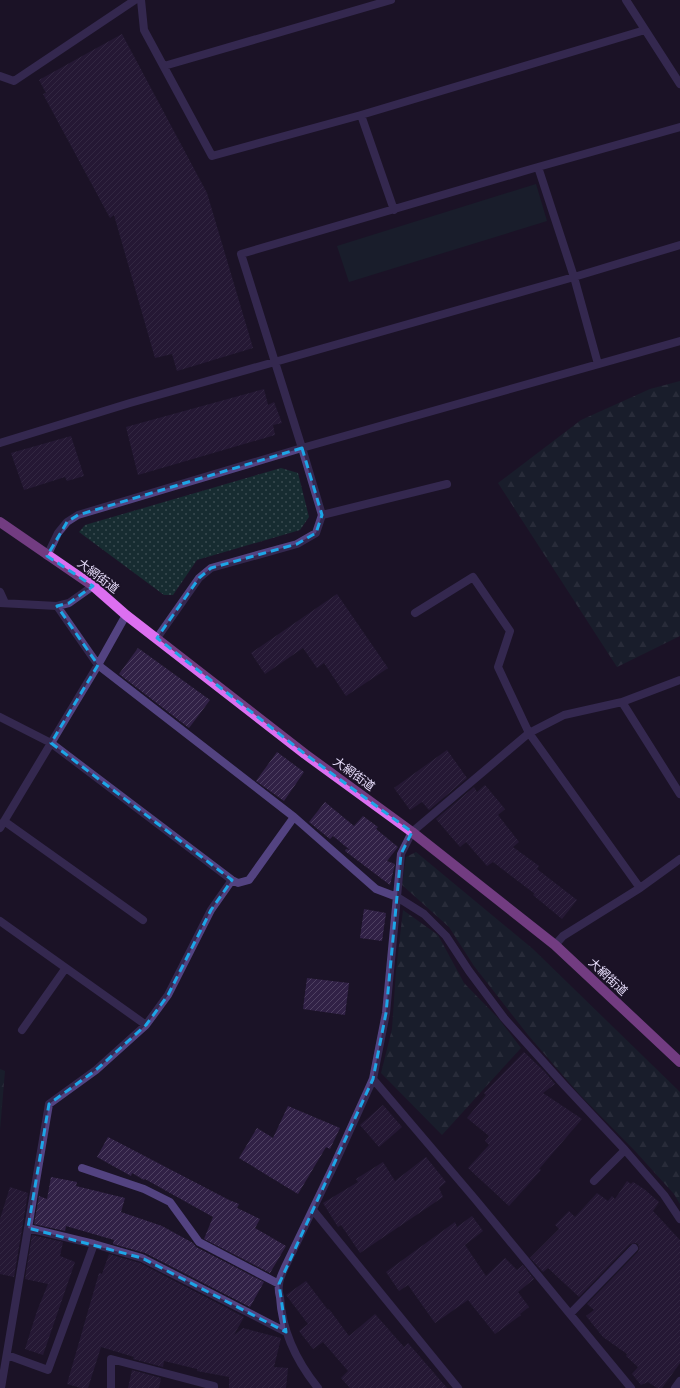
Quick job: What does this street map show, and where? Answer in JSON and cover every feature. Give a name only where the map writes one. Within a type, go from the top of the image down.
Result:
[{"type":"main road","name":"大網街道","points":[[0,522],[47,556],[93,586],[126,615],[304,754],[412,832],[555,945],[680,1062]]},
{"type":"street","points":[[0,76],[14,81],[135,0]]},
{"type":"street","points":[[141,0],[144,30],[212,156],[361,115],[645,30]]},
{"type":"street","points":[[164,66],[391,0]]},
{"type":"street","points":[[626,0],[680,84]]},
{"type":"street","points":[[361,115],[394,210]]},
{"type":"street","points":[[157,638],[199,578],[211,568],[297,544],[316,533],[322,515],[242,254],[680,127]]},
{"type":"street","points":[[538,167],[574,277],[598,364]]},
{"type":"street","points":[[0,443],[130,403],[574,277],[680,245]]},
{"type":"street","points":[[47,556],[58,533],[67,522],[78,515],[302,448],[680,341]]},
{"type":"street","points":[[322,515],[447,484]]},
{"type":"street","points":[[415,613],[473,577],[510,632],[498,667],[529,733],[640,888]]},
{"type":"street","points":[[0,592],[3,603],[57,606],[69,603],[93,586]]},
{"type":"street","points":[[57,606],[98,665],[294,817],[376,889],[397,897],[424,914],[446,936],[469,971],[504,1018],[625,1150],[664,1195],[680,1219]]},
{"type":"street","points":[[126,615],[98,665],[2,824],[143,920]]},
{"type":"street","points":[[318,1388],[307,1374],[294,1352],[286,1332],[280,1306],[279,1284],[285,1267],[373,1079],[386,1013],[401,854],[412,832],[529,733],[564,715],[622,702],[680,680]]},
{"type":"street","points":[[622,702],[680,794]]},
{"type":"street","points":[[0,717],[51,743],[238,883],[249,880],[294,817]]},
{"type":"street","points":[[555,945],[563,936],[640,888],[680,859]]},
{"type":"street","points":[[1,1388],[49,1104],[96,1070],[146,1025],[168,995],[210,910],[232,880]]},
{"type":"street","points":[[0,921],[65,969],[146,1025]]},
{"type":"street","points":[[22,1030],[65,969]]},
{"type":"street","points":[[373,1079],[475,1199],[631,1388]]},
{"type":"street","points":[[594,1181],[625,1150]]},
{"type":"street","points":[[82,1168],[144,1189],[170,1202],[199,1242],[279,1284]]},
{"type":"street","points":[[313,1210],[458,1388]]},
{"type":"street","points":[[28,1228],[94,1244],[142,1258],[286,1332]]},
{"type":"street","points":[[7,1355],[48,1370],[94,1244]]},
{"type":"street","points":[[570,1314],[634,1248]]},
{"type":"street","points":[[111,1388],[111,1359],[214,1386],[214,1388]]},
{"type":"street","points":[[675,1388],[680,1381]]},
{"type":"highlighted area","points":[[302,448],[322,515],[316,533],[297,544],[211,568],[199,578],[157,638],[305,754],[412,832],[401,854],[386,1013],[373,1079],[279,1284],[286,1332],[142,1258],[28,1228],[49,1104],[96,1070],[146,1025],[168,995],[211,910],[232,880],[51,743],[98,665],[57,606],[69,603],[93,586],[47,556],[67,522],[78,515]]},
{"type":"green space","points":[[536,184],[547,221],[349,282],[337,246]]},
{"type":"green space","points":[[680,381],[680,636],[617,667],[498,483],[581,420],[650,389]]},
{"type":"green space","points":[[281,468],[298,473],[309,517],[300,530],[197,560],[173,595],[164,595],[79,532],[85,525]]},
{"type":"green space","points":[[416,852],[533,949],[680,1092],[680,1204],[674,1194],[635,1151],[580,1095],[528,1035],[474,966],[449,927],[402,885],[406,857]]},
{"type":"green space","points":[[403,910],[438,935],[464,983],[499,1019],[521,1048],[442,1135],[381,1073],[392,1029],[396,971]]},
{"type":"green space","points":[[0,1069],[5,1071],[0,1130]]},
{"type":"building","points":[[122,34],[207,193],[253,348],[177,371],[172,354],[155,358],[114,215],[110,218],[43,94],[46,93],[39,80]]},
{"type":"building","points":[[264,389],[268,405],[274,402],[282,423],[273,425],[275,435],[138,475],[126,427]]},
{"type":"building","points":[[71,436],[84,476],[67,481],[65,477],[24,490],[11,453]]},
{"type":"building","points":[[337,594],[388,668],[346,696],[324,663],[317,668],[303,648],[265,674],[251,653]]},
{"type":"building","points":[[138,648],[210,700],[189,728],[119,674]]},
{"type":"building","points":[[447,750],[467,778],[429,810],[422,802],[410,810],[394,788]]},
{"type":"building","points":[[277,752],[304,772],[284,801],[256,781]]},
{"type":"building","points":[[485,785],[505,809],[498,815],[519,842],[513,847],[539,866],[537,869],[577,900],[562,919],[533,895],[535,894],[493,862],[487,866],[466,842],[460,847],[436,819],[474,787],[477,792]]},
{"type":"building","points":[[325,802],[354,826],[363,816],[378,827],[376,829],[398,847],[387,861],[395,864],[390,885],[345,851],[346,849],[350,850],[333,836],[330,839],[309,822]]},
{"type":"building","points":[[364,909],[386,913],[382,941],[360,938]]},
{"type":"building","points":[[307,978],[349,983],[345,1015],[303,1009]]},
{"type":"building","points":[[524,1052],[555,1084],[543,1093],[582,1119],[539,1169],[541,1170],[509,1206],[468,1168],[489,1145],[485,1141],[489,1136],[467,1118],[486,1095],[484,1093]]},
{"type":"building","points":[[383,1105],[402,1127],[379,1147],[360,1125]]},
{"type":"building","points":[[288,1106],[340,1128],[330,1149],[326,1147],[298,1194],[239,1158],[257,1128],[273,1138]]},
{"type":"building","points":[[108,1137],[239,1204],[237,1208],[260,1219],[255,1228],[286,1246],[270,1273],[204,1239],[213,1217],[145,1179],[144,1180],[132,1173],[131,1176],[97,1157]]},
{"type":"building","points":[[426,1157],[446,1182],[439,1188],[443,1197],[360,1253],[341,1225],[338,1227],[323,1203],[358,1182],[356,1179],[383,1162],[395,1181]]},
{"type":"building","points":[[51,1177],[77,1182],[76,1186],[125,1198],[121,1212],[162,1226],[193,1243],[196,1247],[264,1282],[250,1307],[145,1253],[113,1244],[114,1240],[66,1226],[65,1231],[34,1224],[39,1196],[47,1199]]},
{"type":"building","points":[[627,1181],[631,1184],[633,1182],[644,1189],[659,1202],[653,1211],[680,1240],[680,1363],[662,1388],[657,1388],[648,1382],[641,1385],[632,1374],[638,1367],[626,1356],[627,1354],[603,1337],[586,1316],[594,1310],[587,1304],[638,1252],[638,1244],[630,1244],[579,1297],[548,1268],[543,1272],[530,1258],[559,1229],[555,1225],[569,1211],[575,1217],[597,1193],[608,1201],[612,1196],[615,1199]]},
{"type":"building","points":[[10,1187],[28,1193],[14,1277],[0,1274],[0,1219]]},
{"type":"building","points":[[472,1216],[483,1231],[465,1245],[486,1276],[505,1258],[517,1270],[523,1265],[534,1279],[518,1292],[529,1307],[520,1314],[521,1315],[495,1334],[468,1300],[435,1323],[408,1285],[399,1291],[386,1272],[455,1222],[457,1227]]},
{"type":"building","points":[[32,1235],[63,1242],[60,1256],[75,1262],[43,1355],[25,1349],[37,1311],[48,1284],[25,1279]]},
{"type":"building","points":[[109,1254],[140,1263],[244,1317],[234,1335],[243,1328],[281,1338],[274,1367],[288,1368],[286,1388],[229,1388],[229,1377],[197,1371],[197,1369],[164,1361],[163,1367],[133,1359],[134,1357],[101,1347],[88,1388],[81,1388],[67,1384],[99,1273],[102,1274]]},
{"type":"building","points":[[306,1281],[349,1336],[375,1314],[404,1347],[408,1343],[447,1388],[350,1388],[341,1378],[348,1371],[323,1342],[313,1349],[299,1331],[308,1324],[286,1295]]},
{"type":"building","points":[[132,1370],[161,1378],[159,1388],[128,1388]]}]
